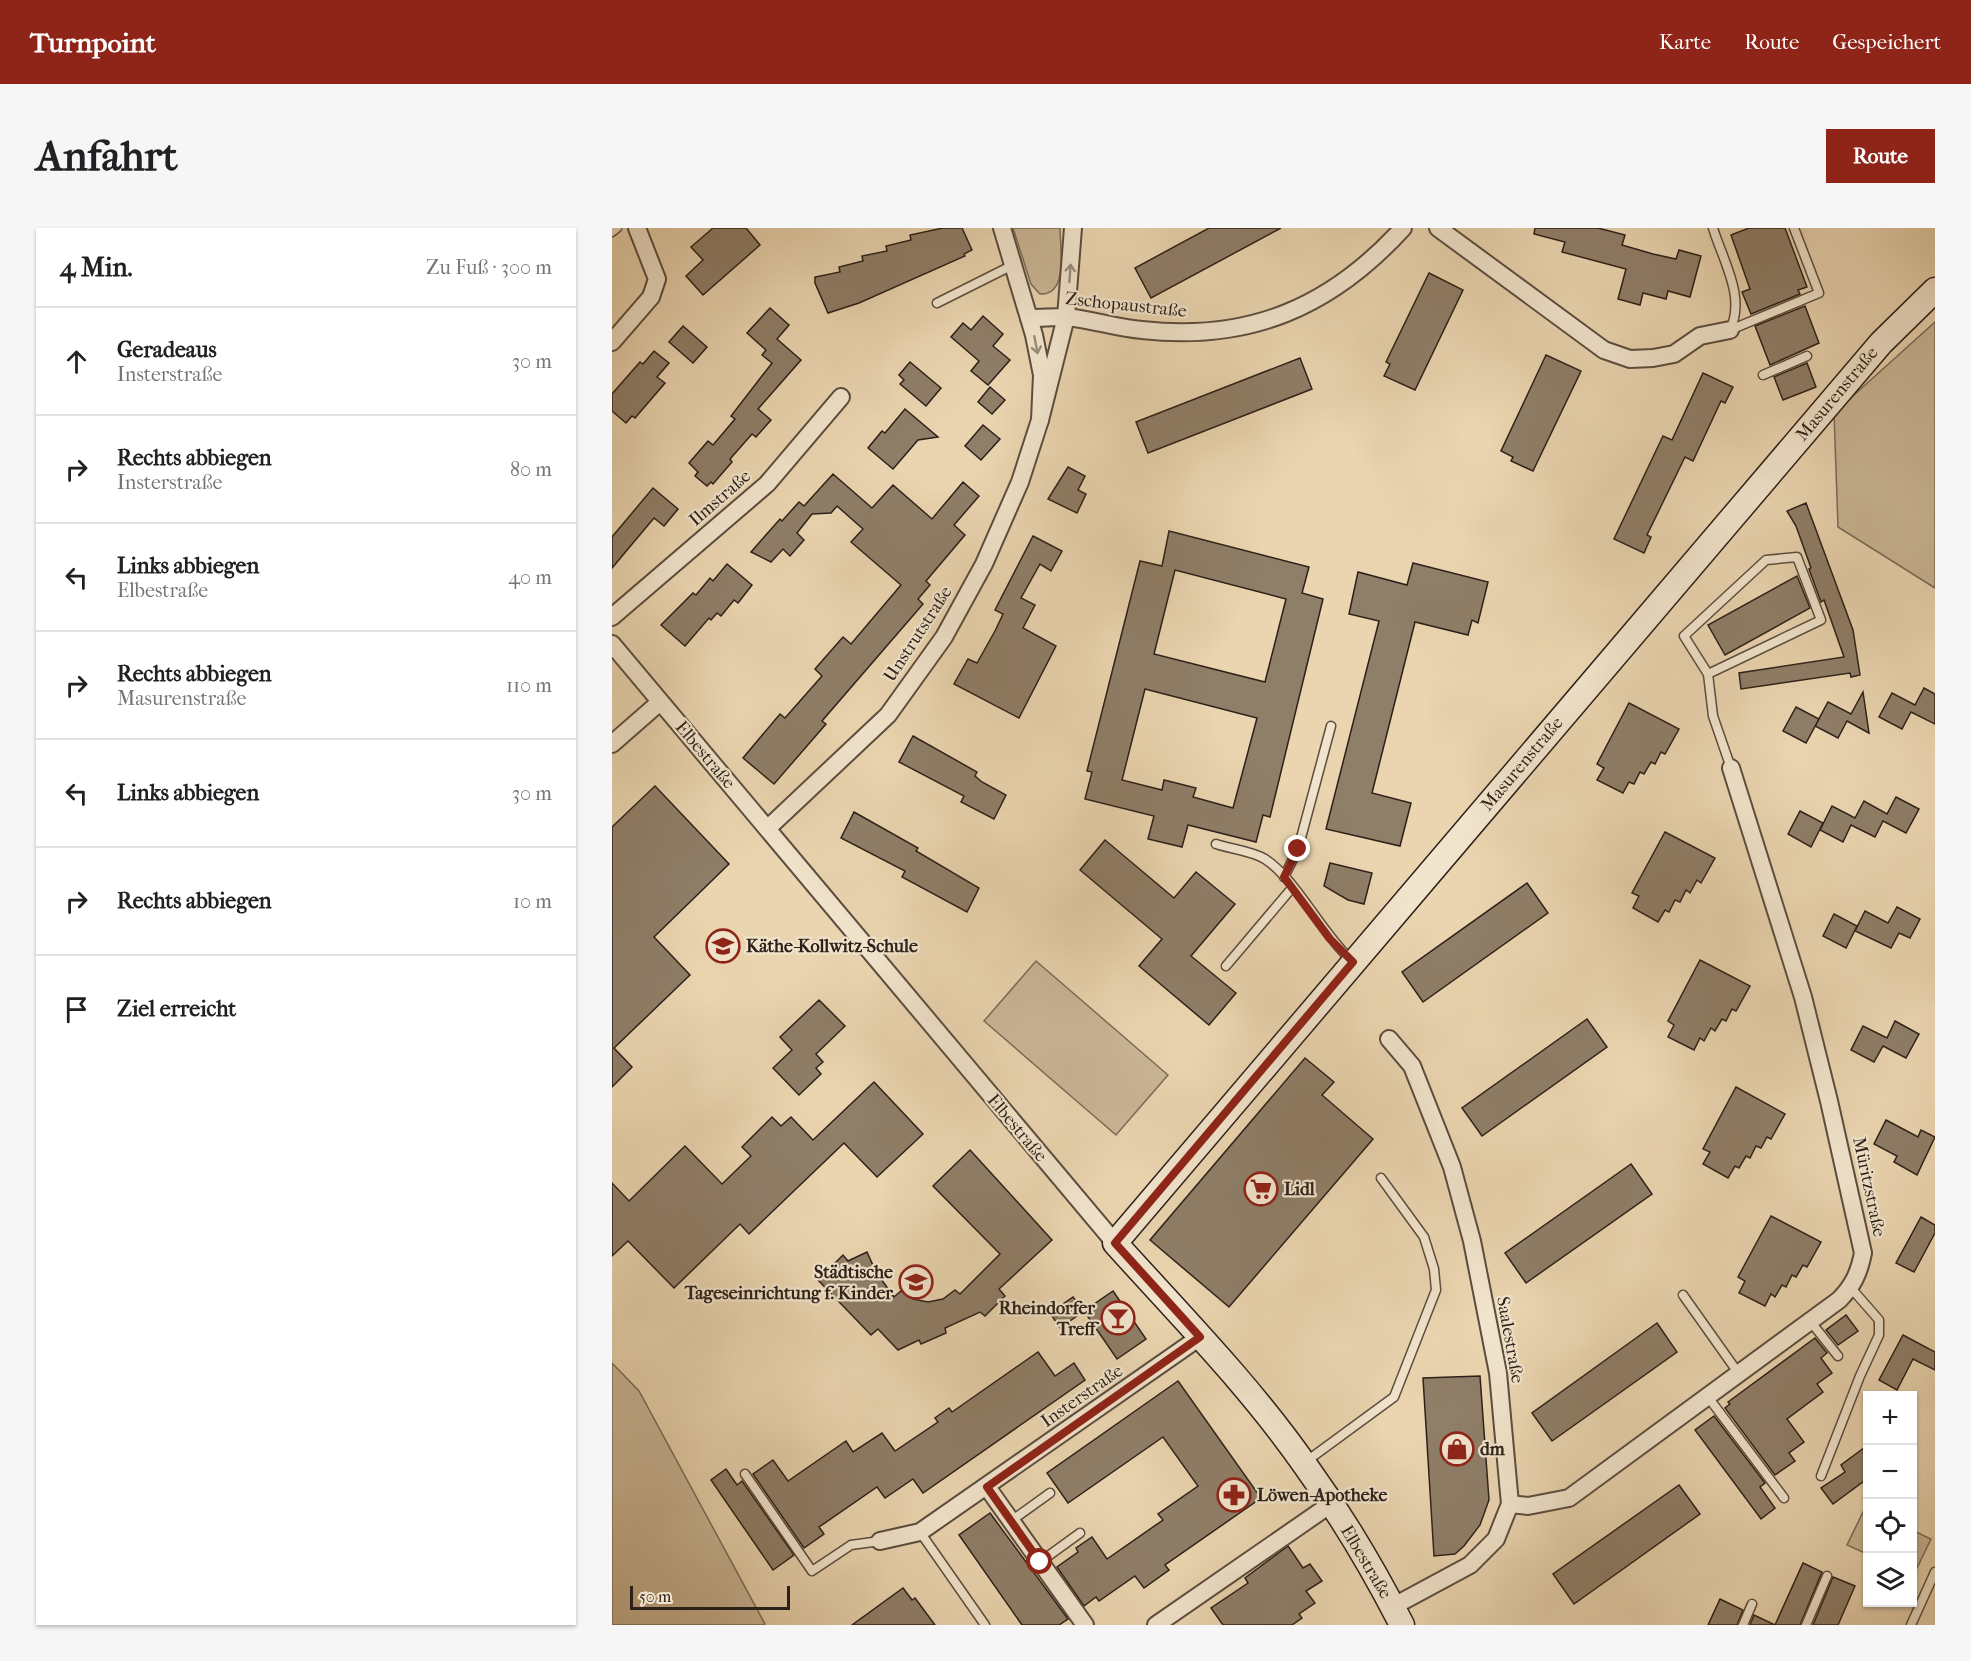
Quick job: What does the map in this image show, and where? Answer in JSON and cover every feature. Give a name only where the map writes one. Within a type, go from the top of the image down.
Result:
[{"type":"main road","name":"Masurenstraße","points":[[1115,1243],[1881,343],[1935,290]]},
{"type":"main road","name":"Elbestraße","points":[[1115,1243],[1200,1337],[1304,1463],[1331,1504],[1399,1620]]},
{"type":"street","points":[[612,342],[651,297],[657,279],[637,228]]},
{"type":"street","name":"Unstrutstraße","points":[[1002,228],[1029,318],[1042,375],[1040,420]]},
{"type":"street","name":"Zschopaustraße","points":[[1029,318],[1066,317],[1143,331],[1175,332],[1214,332],[1262,322],[1304,308],[1331,290],[1378,255],[1403,228]]},
{"type":"street","points":[[1438,228],[1604,350],[1621,356],[1630,359],[1674,354],[1701,336],[1730,330]]},
{"type":"street","name":"Unstrutstraße","points":[[768,828],[888,715],[944,637],[984,564],[1020,482],[1040,420],[1066,317],[1075,229]]},
{"type":"street","name":"Ilmstraße","points":[[612,617],[767,484],[841,398]]},
{"type":"street","name":"Elbestraße","points":[[612,644],[1115,1243]]},
{"type":"street","points":[[612,744],[660,702]]},
{"type":"street","name":"Müritzstraße","points":[[1731,768],[1803,997],[1852,1197],[1863,1253],[1859,1271],[1851,1288]]},
{"type":"street","name":"Saalestraße","points":[[1389,1039],[1412,1066],[1452,1167],[1472,1241],[1497,1373],[1510,1504],[1496,1539],[1470,1565],[1399,1620]]},
{"type":"street","points":[[1510,1504],[1528,1506],[1569,1498],[1739,1374],[1851,1288]]},
{"type":"street","name":"Insterstraße","points":[[880,1541],[920,1532],[1200,1337]]},
{"type":"street","points":[[987,1487],[1085,1625]]},
{"type":"street","points":[[1156,1625],[1331,1504]]},
{"type":"lane","points":[[612,232],[617,228]]},
{"type":"lane","points":[[1713,228],[1733,280],[1737,317],[1730,330]]},
{"type":"lane","points":[[1730,330],[1819,293],[1794,228]]},
{"type":"lane","points":[[937,303],[1014,265]]},
{"type":"lane","points":[[1762,375],[1807,356]]},
{"type":"lane","points":[[1708,674],[1821,620],[1797,557],[1766,560],[1684,636],[1708,674],[1713,716],[1731,768]]},
{"type":"lane","points":[[1284,877],[1298,849],[1331,726]]},
{"type":"lane","points":[[1216,844],[1262,858],[1284,877],[1330,939],[1353,962]]},
{"type":"lane","points":[[1226,966],[1292,888]]},
{"type":"lane","points":[[1304,1463],[1394,1397],[1436,1290],[1434,1269],[1424,1237],[1381,1178]]},
{"type":"lane","points":[[1821,1476],[1860,1376],[1879,1335],[1879,1320],[1851,1288]]},
{"type":"lane","points":[[1683,1295],[1739,1374]]},
{"type":"lane","points":[[1810,1321],[1838,1356]]},
{"type":"lane","points":[[1708,1396],[1784,1498]]},
{"type":"lane","points":[[745,1474],[812,1571],[851,1545],[880,1541]]},
{"type":"lane","points":[[1011,1521],[1050,1493]]},
{"type":"lane","points":[[920,1532],[985,1625]]},
{"type":"lane","points":[[1040,1562],[1080,1533]]},
{"type":"lane","points":[[1911,1625],[1935,1572]]},
{"type":"lane","points":[[1806,1625],[1827,1576]]},
{"type":"lane","points":[[1743,1625],[1752,1604]]},
{"type":"shaded area","points":[[1013,228],[1060,228],[1061,269],[1055,287],[1049,293],[1040,294],[1031,284]]},
{"type":"shaded area","points":[[1935,322],[1935,588],[1838,527],[1834,413]]},
{"type":"shaded area","points":[[1036,961],[1168,1075],[1116,1135],[984,1021]]},
{"type":"shaded area","points":[[612,1363],[639,1391],[765,1624],[612,1625]]},
{"type":"shaded area","points":[[1863,1512],[1863,1552],[1847,1545]]},
{"type":"shaded area","points":[[1917,1532],[1931,1539],[1917,1568]]},
{"type":"building","points":[[713,228],[746,228],[760,245],[703,295],[686,276],[703,260],[691,247]]},
{"type":"building","points":[[943,228],[962,228],[972,250],[964,254],[965,256],[859,303],[828,313],[815,283],[815,277],[840,272],[839,267],[863,261],[862,256],[887,251],[886,246],[911,240],[910,235]]},
{"type":"building","points":[[1209,228],[1281,228],[1151,298],[1135,268]]},
{"type":"building","points":[[1535,228],[1598,228],[1625,235],[1622,245],[1653,254],[1676,259],[1679,250],[1701,256],[1690,297],[1668,291],[1666,299],[1643,293],[1640,305],[1618,299],[1626,269],[1562,252],[1565,242],[1534,234]]},
{"type":"building","points":[[1749,228],[1785,228],[1807,287],[1798,290],[1800,294],[1751,314],[1742,292],[1750,289],[1731,235]]},
{"type":"building","points":[[1429,273],[1463,290],[1415,390],[1384,376],[1390,364],[1386,362]]},
{"type":"building","points":[[1805,306],[1819,343],[1770,365],[1755,326]]},
{"type":"building","points":[[770,308],[789,325],[777,339],[801,360],[758,409],[771,420],[756,437],[752,434],[730,459],[732,462],[713,484],[711,482],[707,486],[695,476],[698,472],[689,463],[708,441],[713,445],[735,419],[731,416],[772,363],[762,355],[766,350],[747,333]]},
{"type":"building","points":[[983,316],[1003,334],[993,346],[1010,360],[988,385],[971,371],[979,361],[951,337],[963,323],[971,330]]},
{"type":"building","points":[[683,326],[707,347],[693,363],[669,342]]},
{"type":"building","points":[[654,351],[669,363],[657,377],[665,383],[635,418],[632,416],[626,423],[612,411],[612,394],[640,362],[643,364]]},
{"type":"building","points":[[1546,355],[1581,371],[1533,471],[1511,461],[1513,457],[1501,451]]},
{"type":"building","points":[[1300,358],[1312,389],[1148,453],[1136,422]]},
{"type":"building","points":[[910,362],[941,388],[926,406],[900,384],[904,380],[899,375]]},
{"type":"building","points":[[1807,363],[1816,387],[1783,400],[1774,377]]},
{"type":"building","points":[[1703,373],[1733,387],[1725,403],[1721,401],[1693,461],[1685,457],[1647,535],[1651,537],[1644,553],[1614,539],[1663,436],[1672,440]]},
{"type":"building","points":[[990,387],[1005,400],[992,414],[978,402]]},
{"type":"building","points":[[905,409],[938,437],[918,440],[893,469],[868,448],[882,431],[885,433]]},
{"type":"building","points":[[983,425],[1000,439],[981,460],[965,446]]},
{"type":"building","points":[[1068,467],[1085,476],[1078,490],[1086,494],[1077,513],[1048,499]]},
{"type":"building","points":[[833,474],[872,508],[893,485],[932,519],[963,482],[979,496],[954,525],[965,535],[926,581],[930,585],[918,599],[923,604],[822,721],[826,724],[774,784],[743,758],[780,714],[785,718],[822,676],[815,669],[843,637],[851,644],[901,585],[851,542],[863,529],[837,506],[831,513],[812,514],[797,533],[804,540],[790,556],[783,549],[771,562],[751,552],[780,519],[782,521],[799,502],[804,506]]},
{"type":"building","points":[[653,488],[678,509],[664,526],[654,518],[612,568],[612,537]]},
{"type":"building","points":[[1806,503],[1853,630],[1860,675],[1851,677],[1850,673],[1741,689],[1739,673],[1844,657],[1824,600],[1821,602],[1796,526],[1787,511]]},
{"type":"building","points":[[1169,531],[1309,567],[1302,593],[1323,599],[1270,817],[1263,815],[1256,842],[1188,825],[1182,847],[1148,839],[1154,816],[1085,799],[1092,772],[1087,771],[1140,561],[1162,566]],"holes":[[[1175,570],[1286,599],[1265,682],[1154,654]],[[1145,689],[1257,718],[1233,808],[1193,797],[1196,788],[1164,780],[1162,790],[1122,780]]]},
{"type":"building","points":[[1033,536],[1062,551],[1051,571],[1040,564],[1021,598],[1035,605],[1023,628],[1056,646],[1019,718],[954,684],[968,659],[977,663],[995,631],[1003,614],[995,610]]},
{"type":"building","points":[[1413,563],[1488,582],[1478,623],[1472,620],[1468,635],[1415,622],[1372,793],[1411,803],[1400,846],[1326,829],[1379,621],[1349,614],[1358,572],[1407,585]]},
{"type":"building","points":[[727,564],[752,585],[738,603],[734,600],[721,616],[717,613],[711,620],[709,618],[685,646],[661,625],[693,593],[696,595],[710,578],[713,581]]},
{"type":"building","points":[[1797,576],[1810,608],[1725,655],[1708,625]]},
{"type":"building","points":[[1924,688],[1935,694],[1935,724],[1911,712],[1902,729],[1879,717],[1892,693],[1915,705]]},
{"type":"building","points":[[1863,692],[1869,733],[1847,721],[1838,738],[1815,726],[1828,702],[1851,714]]},
{"type":"building","points":[[1629,703],[1679,729],[1665,754],[1661,752],[1655,764],[1651,762],[1644,774],[1640,772],[1634,784],[1629,782],[1623,793],[1597,780],[1604,768],[1597,764]]},
{"type":"building","points":[[1796,707],[1819,719],[1806,743],[1783,731]]},
{"type":"building","points":[[913,736],[977,772],[975,776],[982,782],[1006,795],[994,819],[961,802],[964,796],[899,762]]},
{"type":"building","points":[[655,786],[729,864],[654,937],[690,975],[614,1048],[632,1067],[612,1087],[612,827]]},
{"type":"building","points":[[1896,797],[1919,809],[1906,833],[1883,821],[1875,837],[1851,825],[1843,842],[1820,830],[1832,806],[1855,818],[1864,801],[1887,814]]},
{"type":"building","points":[[1800,811],[1823,823],[1811,847],[1788,834]]},
{"type":"building","points":[[854,812],[918,848],[916,851],[979,888],[967,912],[902,877],[905,871],[841,838]]},
{"type":"building","points":[[1665,832],[1715,858],[1701,883],[1697,880],[1690,893],[1686,890],[1680,902],[1675,900],[1669,912],[1665,910],[1658,922],[1633,908],[1639,896],[1632,893]]},
{"type":"building","points":[[1105,840],[1174,898],[1196,872],[1235,904],[1191,956],[1236,993],[1209,1025],[1139,966],[1162,939],[1080,870]]},
{"type":"building","points":[[1330,863],[1372,873],[1364,904],[1348,900],[1324,886]]},
{"type":"building","points":[[1527,883],[1548,913],[1423,1002],[1402,972]]},
{"type":"building","points":[[1897,907],[1920,919],[1910,938],[1899,933],[1891,948],[1855,931],[1865,911],[1888,923]]},
{"type":"building","points":[[1834,914],[1857,926],[1846,948],[1823,936]]},
{"type":"building","points":[[1700,960],[1750,986],[1736,1011],[1732,1009],[1726,1021],[1722,1019],[1715,1031],[1711,1028],[1704,1041],[1700,1038],[1694,1050],[1668,1037],[1674,1025],[1668,1021]]},
{"type":"building","points":[[819,1000],[845,1026],[816,1054],[823,1062],[816,1068],[821,1074],[799,1095],[773,1068],[792,1050],[780,1037]]},
{"type":"building","points":[[1587,1019],[1607,1047],[1482,1136],[1462,1108]]},
{"type":"building","points":[[1895,1021],[1919,1034],[1906,1058],[1883,1046],[1874,1062],[1851,1050],[1863,1026],[1887,1038]]},
{"type":"building","name":"Lidl","points":[[1305,1058],[1334,1082],[1322,1095],[1373,1139],[1229,1307],[1150,1240]]},
{"type":"building","points":[[874,1082],[923,1134],[877,1177],[844,1143],[749,1234],[740,1224],[674,1288],[628,1241],[612,1256],[612,1183],[629,1201],[685,1146],[722,1184],[751,1156],[742,1147],[772,1117],[781,1126],[791,1117],[813,1140]]},
{"type":"building","points":[[1736,1087],[1785,1114],[1771,1139],[1767,1137],[1761,1148],[1756,1146],[1750,1158],[1746,1156],[1739,1168],[1735,1166],[1728,1178],[1703,1164],[1710,1152],[1703,1149]]},
{"type":"building","points":[[1886,1120],[1918,1137],[1921,1130],[1935,1137],[1917,1175],[1894,1162],[1897,1156],[1874,1144]]},
{"type":"building","points":[[970,1150],[1052,1240],[999,1289],[1005,1296],[985,1316],[980,1312],[945,1328],[946,1333],[921,1344],[919,1340],[898,1350],[878,1329],[871,1335],[818,1280],[843,1255],[848,1261],[867,1252],[876,1272],[894,1297],[901,1291],[913,1299],[928,1302],[943,1299],[955,1290],[960,1294],[1000,1254],[933,1186]]},
{"type":"building","points":[[1631,1164],[1652,1194],[1526,1283],[1505,1253]]},
{"type":"building","points":[[1771,1216],[1821,1242],[1807,1267],[1803,1265],[1796,1277],[1792,1275],[1786,1287],[1782,1285],[1775,1297],[1771,1294],[1765,1306],[1739,1293],[1745,1281],[1738,1277]]},
{"type":"building","points":[[1921,1217],[1935,1225],[1935,1233],[1914,1272],[1896,1263]]},
{"type":"building","points":[[1113,1291],[1146,1339],[1117,1359],[1084,1311]]},
{"type":"building","points":[[1073,1297],[1084,1311],[1060,1328],[1050,1313]]},
{"type":"building","points":[[1846,1315],[1858,1331],[1838,1345],[1826,1330]]},
{"type":"building","points":[[1657,1323],[1677,1352],[1552,1441],[1532,1413]]},
{"type":"building","points":[[1903,1335],[1935,1352],[1935,1370],[1913,1359],[1897,1390],[1879,1380]]},
{"type":"building","points":[[1815,1338],[1827,1353],[1821,1358],[1832,1373],[1817,1384],[1823,1392],[1787,1419],[1804,1442],[1789,1453],[1795,1461],[1775,1475],[1725,1408],[1730,1404],[1728,1402]]},
{"type":"building","points":[[1038,1352],[1055,1376],[1074,1363],[1085,1380],[923,1493],[913,1479],[885,1498],[877,1487],[819,1527],[824,1534],[804,1548],[753,1474],[773,1460],[788,1481],[846,1441],[853,1452],[882,1433],[895,1451],[938,1422],[935,1418],[949,1408],[952,1412]]},
{"type":"building","name":"dm","points":[[1480,1376],[1489,1500],[1480,1525],[1464,1546],[1455,1554],[1434,1556],[1423,1378]]},
{"type":"building","points":[[1178,1381],[1261,1498],[1165,1565],[1169,1570],[1144,1588],[1135,1576],[1099,1601],[1096,1597],[1084,1606],[1057,1567],[1078,1552],[1076,1548],[1092,1537],[1107,1559],[1163,1520],[1158,1514],[1198,1486],[1163,1437],[1068,1503],[1047,1473]]},
{"type":"building","points":[[1714,1416],[1765,1483],[1760,1487],[1775,1508],[1761,1519],[1695,1430]]},
{"type":"building","points":[[1863,1449],[1863,1482],[1833,1504],[1821,1488],[1845,1472],[1841,1465]]},
{"type":"building","points":[[726,1469],[737,1485],[742,1481],[794,1555],[773,1570],[711,1480]]},
{"type":"building","points":[[1679,1485],[1700,1514],[1574,1604],[1553,1574]]},
{"type":"building","points":[[990,1513],[1068,1619],[1059,1625],[1022,1625],[959,1535]]},
{"type":"building","points":[[1288,1546],[1303,1568],[1310,1564],[1322,1581],[1306,1591],[1315,1603],[1299,1614],[1302,1618],[1292,1625],[1223,1625],[1211,1608],[1248,1583],[1245,1578]]},
{"type":"building","points":[[1803,1563],[1822,1572],[1800,1625],[1775,1625]]},
{"type":"building","points":[[1833,1577],[1855,1586],[1838,1625],[1813,1625]]},
{"type":"building","points":[[903,1588],[912,1600],[915,1598],[935,1625],[852,1625]]},
{"type":"building","points":[[1720,1599],[1743,1610],[1737,1625],[1708,1625]]},
{"type":"building","points":[[1754,1615],[1775,1625],[1750,1625]]},
{"type":"place","name":"Käthe-Kollwitz-Schule","points":[[723,946]]},
{"type":"place","name":"Lidl","points":[[1261,1189]]},
{"type":"place","name":"Städtische Tageseinrichtung f. Kinder","points":[[916,1282]]},
{"type":"place","name":"Rheindorfer Treff","points":[[1118,1318]]},
{"type":"place","name":"dm","points":[[1457,1449]]},
{"type":"place","name":"Löwen-Apotheke","points":[[1234,1495]]},
{"type":"route","points":[[1040,1562],[987,1487],[1200,1337],[1115,1243],[1353,962],[1330,939],[1284,877],[1298,849]]}]
